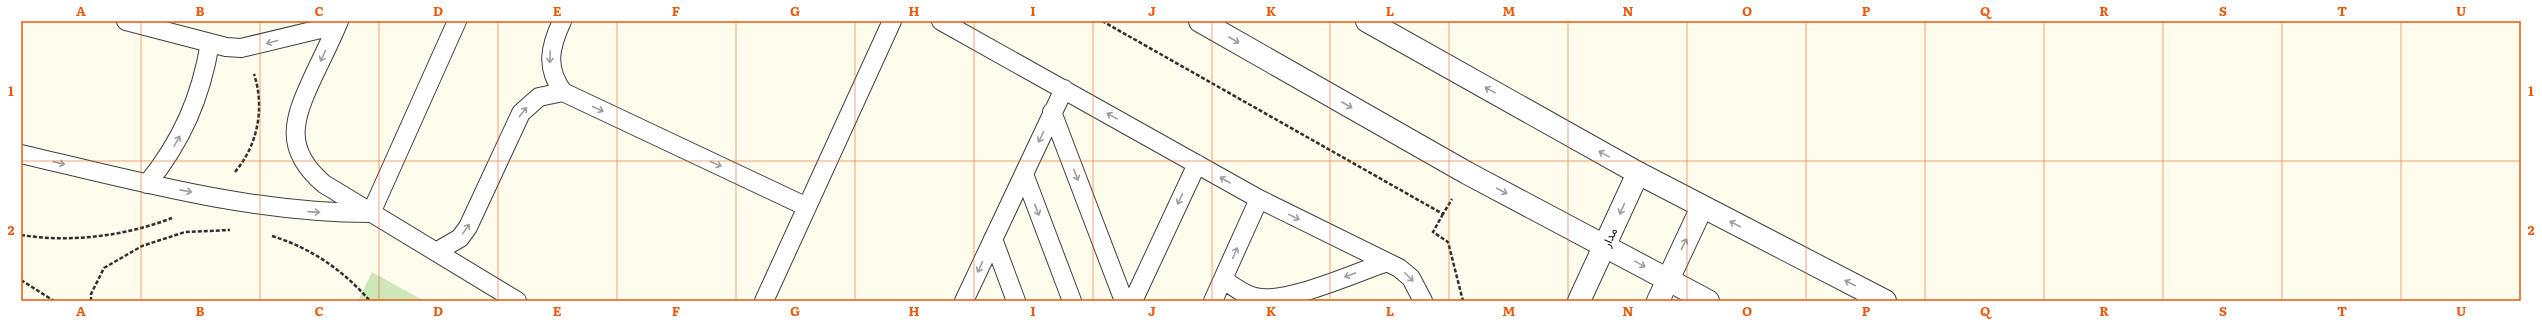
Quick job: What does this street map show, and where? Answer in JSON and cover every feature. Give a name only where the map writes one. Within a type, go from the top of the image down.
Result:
[{"type":"street","points":[[1200,21],[1467,173],[1606,245],[1708,301]]},
{"type":"street","points":[[1367,21],[1702,208],[1885,301]]},
{"type":"street","name":"مدار","points":[[1579,301],[1638,173]]},
{"type":"street","points":[[1658,301],[1667,279],[1702,208]]},
{"type":"lane","points":[[126,21],[210,43],[241,48],[258,46],[338,23]]},
{"type":"lane","points":[[370,213],[457,21]]},
{"type":"lane","points":[[562,21],[553,41],[550,62],[556,83],[563,92],[807,207]]},
{"type":"lane","points":[[764,301],[892,21]]},
{"type":"lane","points":[[941,21],[1259,199],[1387,262],[1411,278],[1423,301]]},
{"type":"lane","points":[[338,23],[300,105],[295,122],[295,140],[300,158],[310,173],[324,184],[517,301]]},
{"type":"lane","points":[[147,184],[163,163],[190,118],[199,94],[210,43]]},
{"type":"lane","points":[[965,301],[1064,89]]},
{"type":"lane","points":[[436,252],[460,238],[468,227],[521,113],[539,97],[563,92]]},
{"type":"lane","points":[[1052,112],[1124,301]]},
{"type":"lane","points":[[21,154],[147,184],[293,210],[370,213]]},
{"type":"lane","points":[[1133,301],[1197,164]]},
{"type":"lane","points":[[1024,174],[1072,301]]},
{"type":"lane","points":[[1213,301],[1259,199]]},
{"type":"lane","points":[[993,239],[1016,301]]},
{"type":"lane","points":[[1223,279],[1238,290],[1255,297],[1273,298],[1291,295],[1387,262]]},
{"type":"path","points":[[1102,21],[1444,214]]},
{"type":"path","points":[[1462,301],[1448,242],[1434,232],[1467,173]]},
{"type":"path","points":[[91,301],[91,294],[104,268],[142,246],[185,232],[237,231]]},
{"type":"path","points":[[266,235],[315,254],[351,279],[370,301]]},
{"type":"path","points":[[21,280],[54,301]]},
{"type":"green space","points":[[372,272],[424,301],[358,301]]}]
